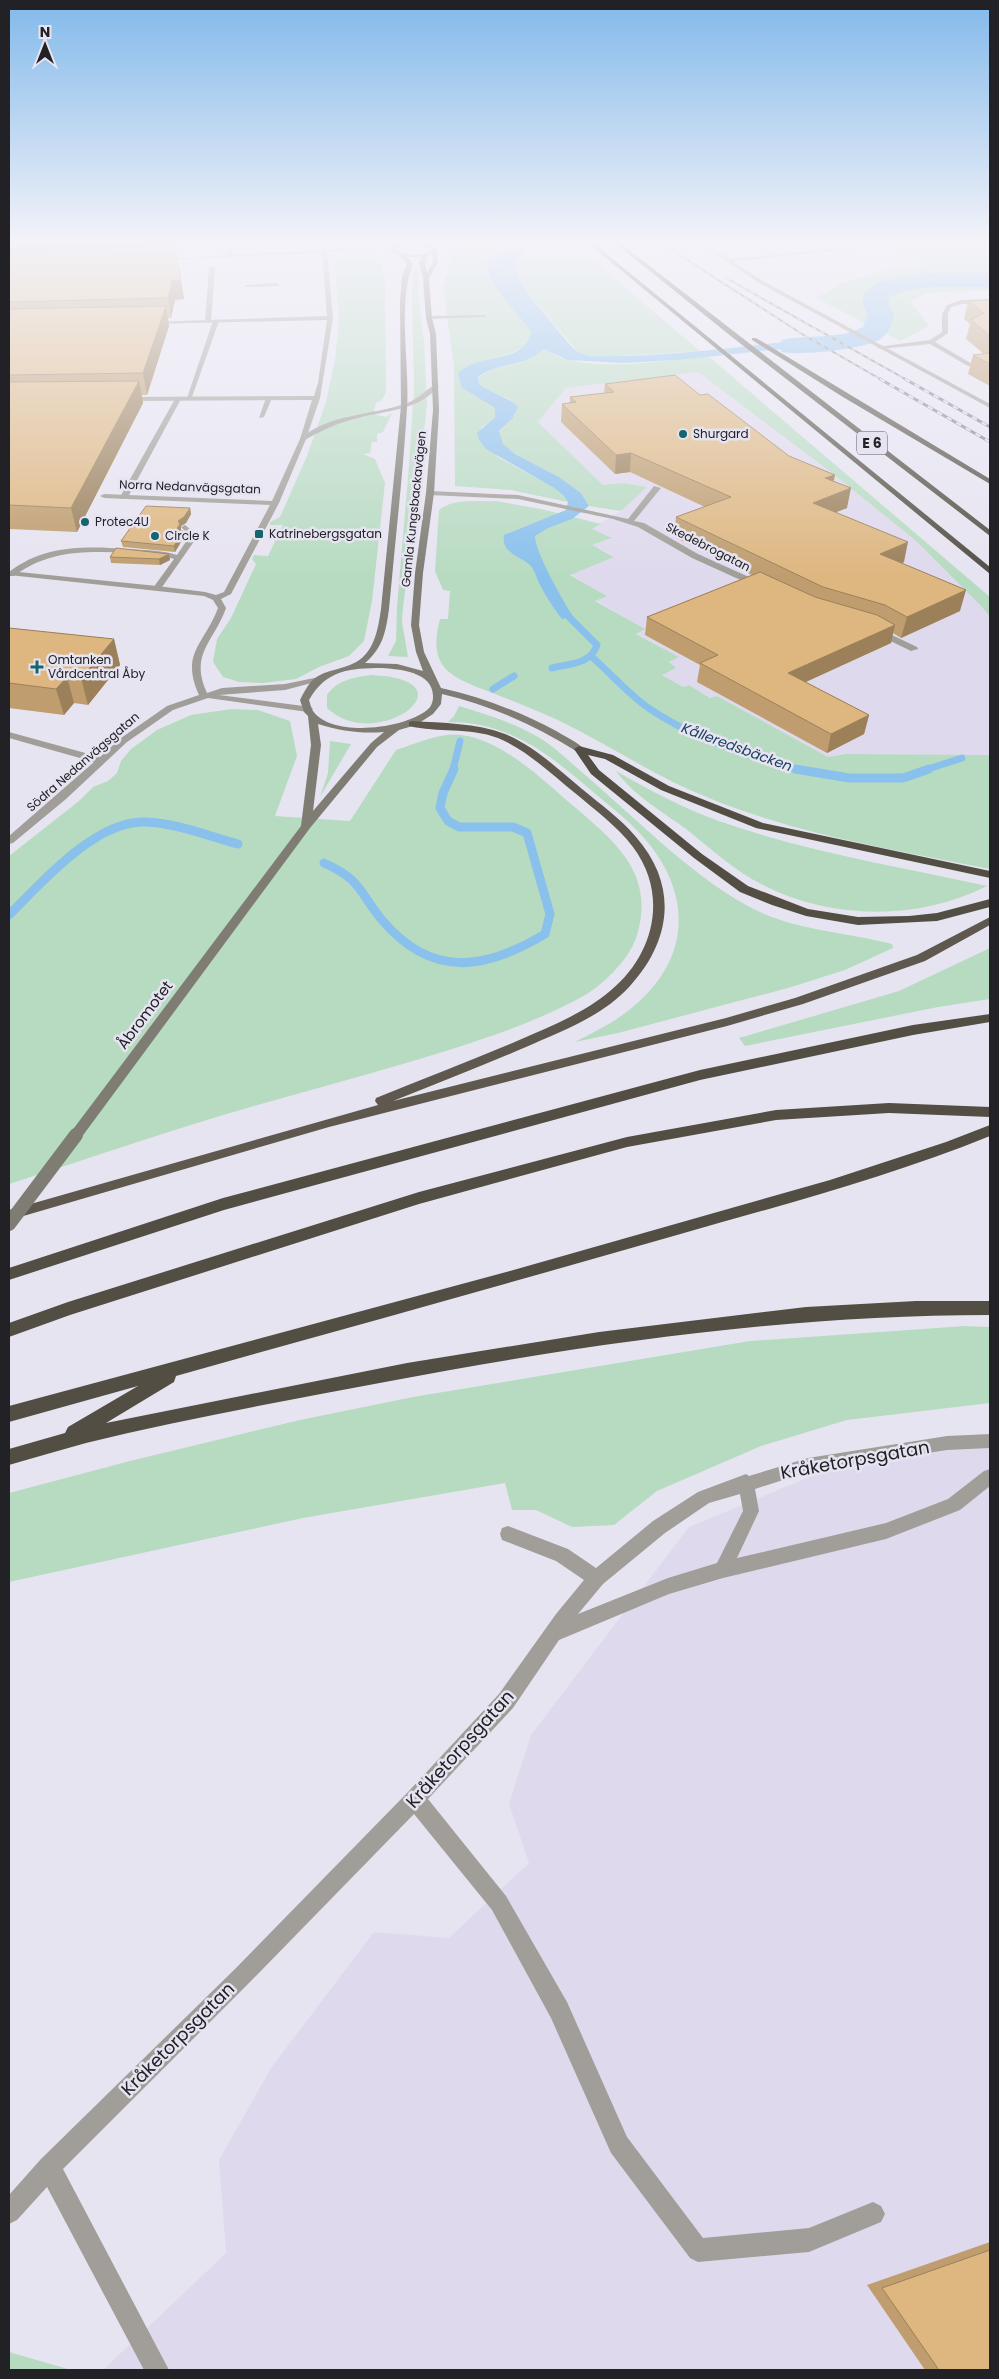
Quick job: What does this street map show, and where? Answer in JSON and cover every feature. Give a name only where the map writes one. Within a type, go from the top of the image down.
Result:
[{"type":"highway","name":"E 6","points":[[724,354],[974,560],[990,571]]},
{"type":"highway","name":"E 6","points":[[757,354],[990,534]]},
{"type":"highway","points":[[775,354],[990,482]]},
{"type":"highway","points":[[974,560],[990,576]]},
{"type":"highway","points":[[329,1122],[502,1052],[562,1026],[594,1008],[625,984],[648,955],[660,925],[660,897],[652,869],[638,846],[608,816],[532,754],[504,737],[486,731],[412,724]]},
{"type":"highway","points":[[579,749],[609,757],[665,788],[760,826],[990,874]]},
{"type":"highway","points":[[579,749],[595,772],[705,861],[744,889],[806,912],[858,921],[909,920],[937,917],[990,903]]},
{"type":"highway","points":[[9,1215],[329,1122],[727,1022],[799,1001],[921,958],[990,921]]},
{"type":"highway","points":[[9,1274],[224,1204],[700,1075],[913,1030],[990,1018]]},
{"type":"highway","points":[[9,1330],[68,1309],[419,1198],[626,1142],[776,1115],[889,1108],[990,1112]]},
{"type":"highway","points":[[9,1414],[183,1368],[831,1185],[951,1146],[990,1130]]},
{"type":"highway","points":[[9,1456],[64,1439],[375,1376],[532,1348],[780,1316],[934,1306],[990,1308]]},
{"type":"highway","points":[[64,1439],[183,1368]]},
{"type":"main road","name":"Gamla Kungsbackavägen","points":[[355,666],[370,657],[377,647],[382,633],[404,406],[403,354]]},
{"type":"main road","name":"Gamla Kungsbackavägen","points":[[431,681],[420,652],[415,625],[419,573],[430,493],[436,386],[434,354]]},
{"type":"main road","points":[[320,680],[355,666],[382,665],[399,667],[414,671],[431,681],[437,690],[463,695],[546,728],[579,749]]},
{"type":"main road","name":"Åbromotet","points":[[306,826],[316,745],[306,701],[307,694],[320,680]]},
{"type":"main road","name":"Åbromotet","points":[[310,712],[328,725],[348,730],[371,732],[395,729],[412,724],[425,717],[434,708],[438,699],[437,690]]},
{"type":"main road","name":"Åbromotet","points":[[9,1224],[306,826],[374,746],[395,729]]},
{"type":"street","points":[[189,397],[204,354]]},
{"type":"street","name":"Norra Nedanvägsgatan","points":[[216,598],[227,594],[275,503],[303,439],[316,398],[326,354]]},
{"type":"street","points":[[893,354],[990,406]]},
{"type":"street","points":[[951,354],[970,365]]},
{"type":"street","points":[[303,439],[321,428],[345,419],[404,406],[422,400],[436,386]]},
{"type":"street","points":[[261,417],[269,398]]},
{"type":"street","points":[[117,400],[316,398]]},
{"type":"street","points":[[124,497],[178,399]]},
{"type":"street","points":[[630,522],[639,512],[645,500],[657,488]]},
{"type":"street","name":"Skedebrogatan","points":[[430,493],[518,497],[562,505],[641,525],[695,556],[770,591]]},
{"type":"street","name":"Norra Nedanvägsgatan","points":[[104,496],[275,503]]},
{"type":"street","points":[[157,588],[191,540],[191,533],[185,527]]},
{"type":"street","points":[[10,574],[34,559],[61,551],[84,549],[166,553],[179,558]]},
{"type":"street","points":[[10,574],[157,588],[205,594],[216,598],[222,608],[218,620],[201,647],[194,663],[194,673],[204,696],[310,712]]},
{"type":"street","points":[[868,627],[914,649]]},
{"type":"street","name":"Södra Nedanvägsgatan","points":[[9,840],[150,721],[170,708],[222,691],[285,687],[320,680]]},
{"type":"street","points":[[9,735],[102,761]]},
{"type":"street","name":"Kråketorpsgatan","points":[[9,2212],[48,2167],[243,1975],[416,1799],[506,1701],[552,1634],[597,1578],[659,1527],[704,1497],[746,1482],[808,1465],[947,1443],[990,1441]]},
{"type":"street","points":[[552,1634],[668,1586],[723,1570],[886,1531],[954,1505],[990,1476]]},
{"type":"street","points":[[723,1570],[751,1511],[746,1482]]},
{"type":"street","points":[[508,1534],[562,1555],[597,1578]]},
{"type":"street","points":[[416,1799],[498,1903],[559,2010],[619,2145],[698,2250],[810,2240],[873,2214]]},
{"type":"street","points":[[48,2167],[157,2370]]},
{"type":"shaded area","points":[[698,372],[828,470],[915,540],[990,617],[990,755],[846,754],[828,757],[717,696],[711,698],[689,685],[683,687],[661,674],[676,668],[668,662],[678,657],[636,633],[644,629],[595,600],[606,596],[570,574],[614,556],[592,545],[611,539],[592,529],[621,511],[647,487],[624,483],[604,486],[538,422],[566,388]]},
{"type":"shaded area","points":[[990,1448],[990,2370],[103,2370],[226,2253],[219,2160],[271,2068],[374,1932],[449,1938],[529,1863],[509,1804],[531,1735],[689,1527],[877,1449]]},
{"type":"green space","points":[[336,354],[386,354],[386,392],[382,400],[376,403],[374,410],[377,415],[386,417],[392,413],[383,432],[377,434],[377,442],[372,442],[370,453],[363,454],[375,459],[385,483],[372,601],[364,641],[349,656],[319,667],[296,679],[263,683],[239,682],[223,677],[213,662],[217,639],[231,618],[256,564],[252,559],[254,555],[268,556],[283,525],[270,525],[270,522],[280,517],[307,456],[326,402]]},
{"type":"green space","points":[[413,354],[425,354],[427,406],[402,622],[408,657],[388,656],[396,641],[414,388]]},
{"type":"green space","points":[[452,354],[508,354],[492,361],[462,388],[495,408],[495,417],[481,428],[498,457],[554,488],[568,502],[510,490],[455,486]]},
{"type":"green space","points":[[538,354],[553,354],[578,362],[634,364],[708,356],[990,597],[990,617],[915,540],[828,470],[698,372],[566,388],[538,422],[603,485],[624,483],[647,487],[621,511],[589,506],[581,493],[559,477],[515,454],[502,444],[499,432],[512,419],[510,399],[487,390],[479,384],[478,378],[494,369],[519,363]]},
{"type":"green space","points":[[583,354],[652,354],[604,357]]},
{"type":"green space","points":[[496,501],[541,509],[601,524],[592,529],[612,538],[592,545],[614,557],[570,575],[607,596],[595,601],[645,629],[636,634],[679,657],[669,662],[676,668],[662,675],[683,687],[689,685],[710,698],[717,696],[828,757],[846,754],[990,755],[990,869],[813,832],[743,811],[689,790],[558,720],[456,677],[440,661],[437,650],[440,619],[448,619],[450,591],[443,590],[435,571],[439,510],[459,502]]},
{"type":"green space","points":[[372,675],[402,680],[416,689],[417,700],[407,711],[390,720],[369,723],[347,720],[327,708],[327,695],[336,686],[353,678]]},
{"type":"green space","points":[[459,706],[492,716],[543,740],[662,844],[703,877],[746,905],[763,914],[781,920],[892,944],[893,948],[845,970],[788,988],[618,1033],[575,1042],[621,1016],[643,997],[660,977],[672,955],[678,933],[678,909],[673,885],[661,862],[638,831],[591,790],[543,752],[526,742],[490,727],[470,723],[448,722],[454,716]]},
{"type":"green space","points":[[231,709],[258,710],[290,721],[297,756],[275,816],[350,821],[396,750],[434,737],[463,735],[478,739],[510,755],[539,776],[597,826],[624,856],[634,873],[640,891],[641,912],[634,943],[624,960],[610,976],[594,989],[553,1012],[518,1026],[425,1057],[211,1119],[9,1184],[9,856],[79,801],[93,787],[108,781],[117,773],[121,761],[131,749],[157,730],[191,715]]},
{"type":"green space","points":[[330,741],[351,744],[320,797],[328,773]]},
{"type":"green space","points":[[616,771],[692,810],[752,832],[852,858],[987,886],[932,906],[875,912],[817,905],[789,897],[763,885],[733,866],[686,829],[658,810],[631,788]]},
{"type":"green space","points":[[990,948],[990,999],[938,1007],[745,1046],[739,1038],[899,991]]},
{"type":"green space","points":[[965,1326],[990,1327],[990,1403],[847,1420],[761,1446],[657,1491],[614,1525],[572,1527],[536,1510],[512,1510],[505,1483],[303,1518],[9,1582],[9,1493],[130,1461],[300,1420],[413,1397],[750,1341]]},
{"type":"green space","points":[[9,2352],[68,2369],[69,2370],[9,2370]]},
{"type":"water","points":[[510,354],[537,354],[528,360],[494,369],[478,377],[479,384],[518,407],[512,419],[499,431],[503,444],[515,454],[559,477],[581,493],[589,506],[572,519],[548,528],[535,536],[544,564],[573,616],[562,619],[547,597],[530,565],[505,546],[504,535],[566,510],[568,502],[554,488],[486,449],[479,440],[477,433],[495,417],[495,408],[462,388],[458,374],[466,367]]},
{"type":"water","points":[[554,354],[618,356],[734,354],[623,363],[567,360]]},
{"type":"building","points":[[9,354],[150,354],[143,373],[9,375]]},
{"type":"building","points":[[990,354],[990,364],[973,355]]},
{"type":"building","points":[[675,375],[700,395],[708,394],[789,456],[835,475],[825,478],[851,488],[813,503],[908,542],[880,554],[966,590],[907,617],[885,605],[823,587],[676,517],[731,497],[631,453],[616,455],[562,404],[576,402],[570,397],[614,392],[605,384]]},
{"type":"building","points":[[139,381],[71,508],[9,505],[9,382]]},
{"type":"building","points":[[146,506],[190,508],[184,517],[178,521],[180,524],[176,530],[183,531],[174,546],[121,541]]},
{"type":"building","points":[[116,548],[169,554],[159,559],[110,557]]},
{"type":"building","points":[[760,572],[815,597],[877,615],[895,625],[788,673],[869,715],[831,734],[700,663],[718,655],[647,617]]},
{"type":"building","points":[[9,628],[114,639],[81,678],[67,677],[56,689],[9,683]]},
{"type":"building","points":[[990,2250],[990,2370],[939,2370],[882,2288]]},
{"type":"waterway","points":[[552,668],[585,660],[597,645],[559,607]]},
{"type":"waterway","name":"Kålleredsbäcken","points":[[592,657],[630,693],[659,715],[719,744],[761,759],[801,770]]},
{"type":"waterway","points":[[493,689],[514,676]]},
{"type":"waterway","points":[[453,770],[460,741]]},
{"type":"waterway","name":"Kålleredsbäcken","points":[[925,770],[962,758]]},
{"type":"waterway","points":[[324,863],[353,881],[382,920],[401,939],[420,952],[440,960],[460,963],[480,961],[523,946],[545,934],[550,914],[527,833],[513,827],[459,827],[448,821],[440,808],[443,793],[454,769]]},
{"type":"waterway","name":"Kålleredsbäcken","points":[[795,769],[801,770]]},
{"type":"waterway","name":"Kålleredsbäcken","points":[[801,770],[849,778],[903,778],[929,769]]},
{"type":"waterway","points":[[9,915],[53,871],[71,856],[89,842],[108,831],[126,824],[145,822],[169,825],[238,844]]},
{"type":"railway","points":[[837,354],[882,380]]},
{"type":"railway","points":[[861,354],[907,380]]},
{"type":"railway","points":[[880,379],[990,442]]},
{"type":"railway","points":[[905,379],[990,427]]},
{"type":"place","name":"Shurgard","points":[[683,434]]},
{"type":"place","name":"Protec4U","points":[[85,522]]},
{"type":"place","name":"Katrinebergsgatan","points":[[259,534]]},
{"type":"place","name":"Circle K","points":[[155,536]]},
{"type":"place","name":"Omtanken Vårdcentral Åby","points":[[37,667]]}]
